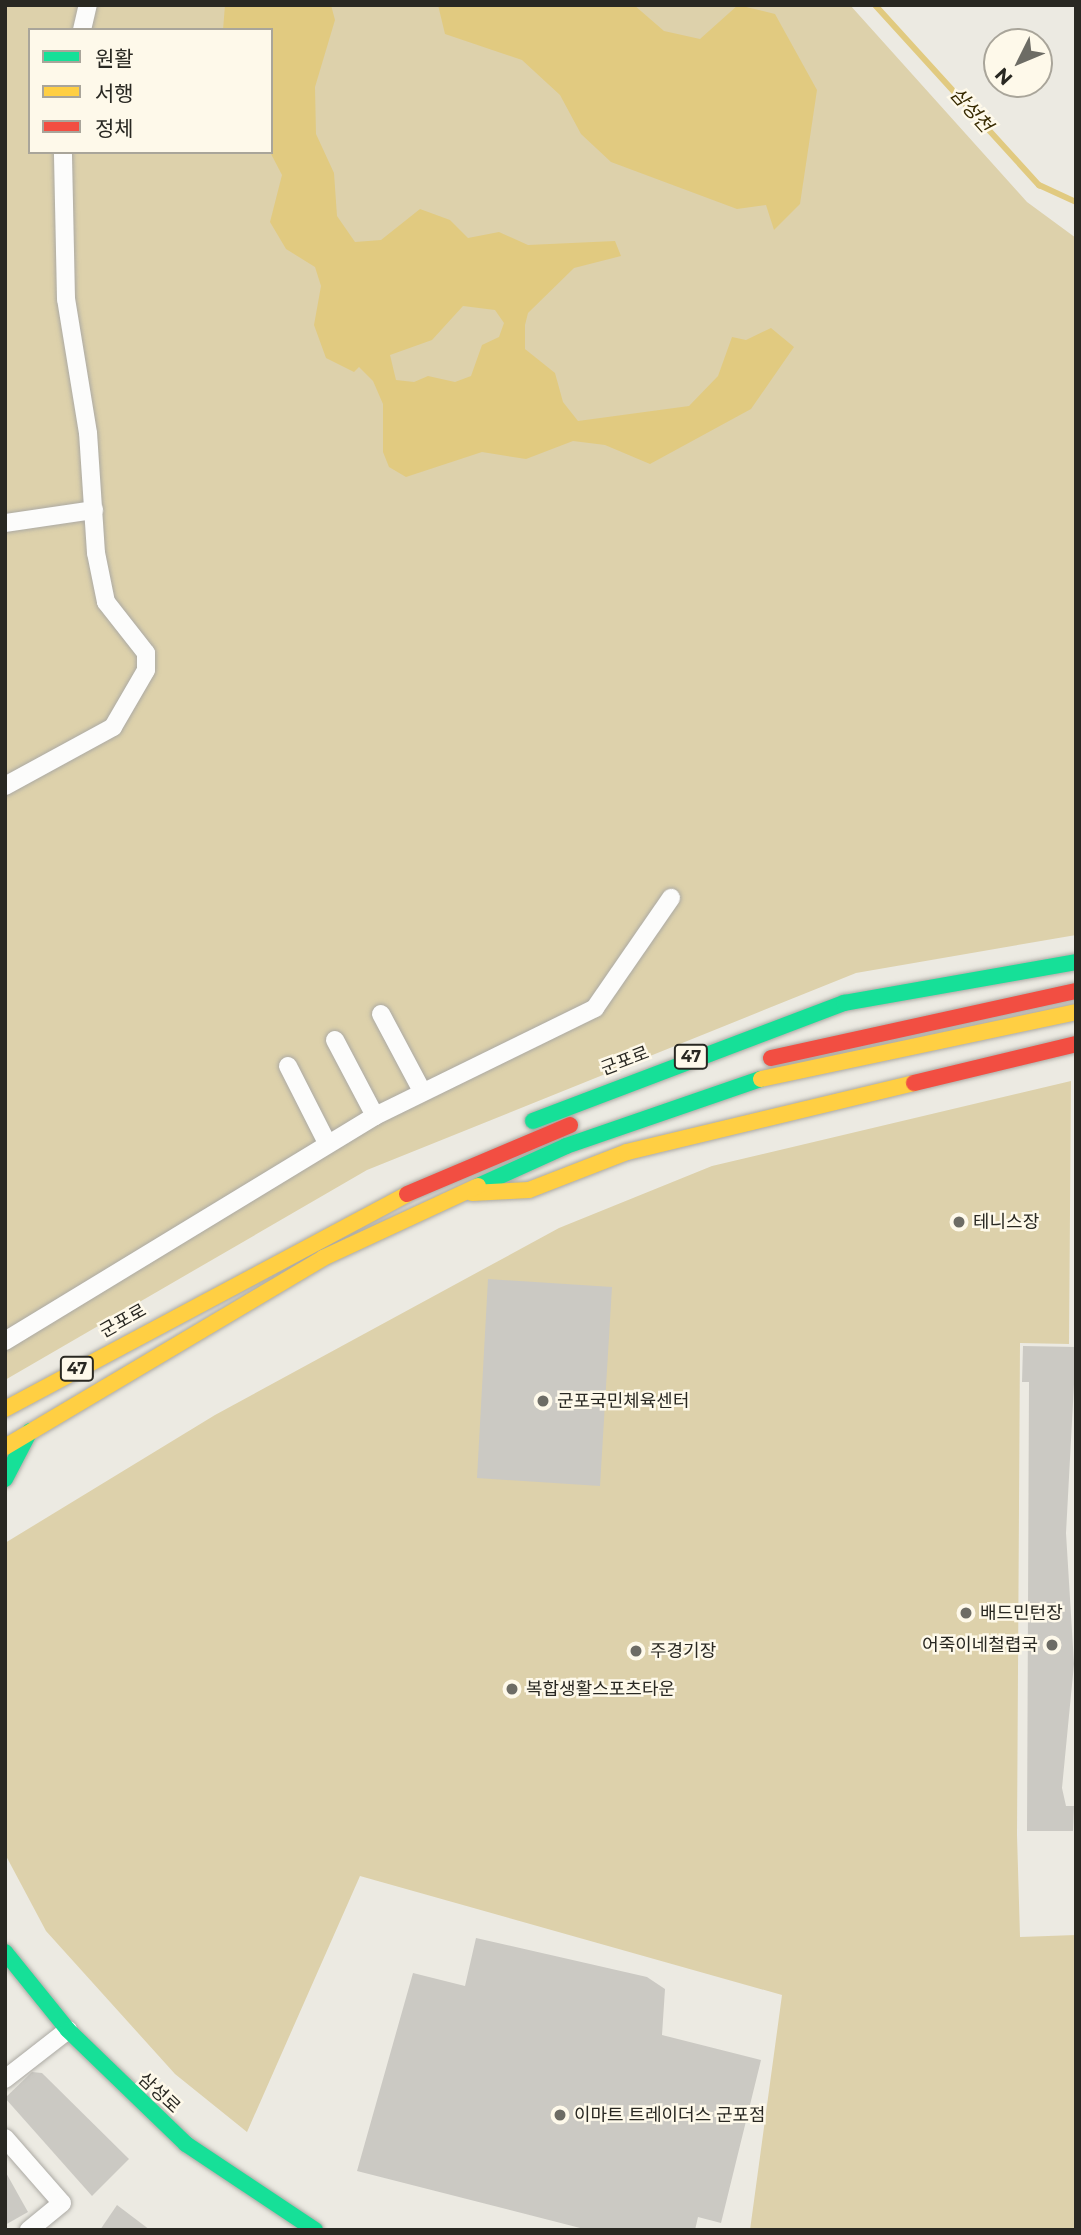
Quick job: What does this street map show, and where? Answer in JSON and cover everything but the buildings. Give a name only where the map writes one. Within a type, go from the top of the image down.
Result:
[{"type":"main road","name":"군포로","points":[[335,1228],[374,1194],[629,1080],[844,1003],[1076,962]]},
{"type":"main road","name":"군포로","points":[[5,1409],[148,1328],[335,1228],[496,1152],[793,1050],[1076,991]]},
{"type":"main road","name":"47","points":[[5,1447],[214,1318],[452,1194],[631,1121],[783,1072],[1076,1012]]},
{"type":"main road","name":"47","points":[[452,1194],[529,1190],[627,1152],[1076,1044]]},
{"type":"main road","points":[[60,1414],[57,1402],[138,1351],[148,1328]]},
{"type":"main road","points":[[5,1479],[30,1432]]},
{"type":"main road","name":"삼성로","points":[[5,1952],[68,2030],[186,2144],[315,2230]]},
{"type":"street","points":[[82,28],[88,5]]},
{"type":"street","points":[[5,786],[113,727],[146,670],[146,653],[106,603],[71,350],[63,154]]},
{"type":"street","points":[[5,523],[94,510]]},
{"type":"street","points":[[5,1342],[327,1143],[422,1091],[595,1008],[671,898]]},
{"type":"street","points":[[381,1014],[422,1091]]},
{"type":"street","points":[[335,1040],[375,1116]]},
{"type":"street","points":[[288,1066],[327,1143]]},
{"type":"street","points":[[5,2079],[68,2030]]},
{"type":"street","points":[[5,2138],[62,2203],[29,2230]]},
{"type":"shaded area","points":[[5,5],[850,5],[1027,202],[1076,238],[1076,935],[856,973],[367,1170],[5,1380]]},
{"type":"shaded area","points":[[225,5],[331,5],[335,20],[315,87],[316,134],[334,173],[337,216],[355,242],[381,240],[420,209],[450,220],[468,238],[499,232],[528,245],[615,241],[621,256],[574,268],[528,313],[525,325],[525,349],[555,373],[563,402],[578,421],[689,406],[718,376],[732,337],[746,340],[771,328],[794,347],[751,409],[650,464],[605,445],[573,441],[526,459],[482,452],[406,477],[389,467],[383,452],[383,404],[373,381],[359,367],[354,372],[326,358],[314,325],[321,286],[315,267],[286,249],[270,222],[282,175],[271,154],[273,28],[223,28]],"holes":[[[463,306],[495,310],[504,323],[499,337],[482,345],[471,376],[455,382],[428,376],[414,382],[396,380],[390,355],[432,340]]]},
{"type":"shaded area","points":[[438,5],[634,5],[664,31],[700,39],[738,5],[775,14],[817,90],[800,204],[774,230],[766,205],[737,209],[611,162],[581,134],[560,95],[522,60],[445,34]]},
{"type":"shaded area","name":"복합생활스포츠타운","points":[[1071,1081],[1069,1344],[1020,1343],[1017,1835],[1020,1937],[1076,1935],[1076,2230],[750,2230],[782,1995],[360,1876],[247,2132],[175,2074],[46,1931],[5,1854],[5,1543],[215,1415],[559,1228],[712,1166]]},
{"type":"waterway","name":"삼성천","points":[[875,5],[1039,185],[1076,202]]},
{"type":"traffic: fast","points":[[533,1121],[844,1003],[1076,962]]},
{"type":"traffic: fast","points":[[478,1186],[566,1146],[761,1079]]},
{"type":"traffic: fast","points":[[5,1479],[30,1431]]},
{"type":"traffic: fast","points":[[5,1952],[68,2030],[186,2144],[315,2230]]},
{"type":"traffic: slow","points":[[761,1079],[1076,1012]]},
{"type":"traffic: slow","points":[[472,1193],[529,1190],[627,1152],[914,1083]]},
{"type":"traffic: slow","points":[[5,1447],[323,1258],[478,1186]]},
{"type":"traffic: slow","points":[[5,1409],[407,1194]]},
{"type":"traffic: jam","points":[[771,1058],[1076,991]]},
{"type":"traffic: jam","points":[[914,1083],[1076,1044]]},
{"type":"traffic: jam","points":[[407,1194],[570,1125]]},
{"type":"place","name":"테니스장","points":[[959,1222]]},
{"type":"place","name":"군포국민체육센터","points":[[543,1401]]},
{"type":"place","name":"배드민턴장","points":[[966,1613]]},
{"type":"place","name":"어죽이네철렵국","points":[[1052,1645]]},
{"type":"place","name":"주경기장","points":[[636,1651]]},
{"type":"place","name":"복합생활스포츠타운","points":[[512,1689]]},
{"type":"place","name":"이마트 트레이더스 군포점","points":[[560,2115]]}]
